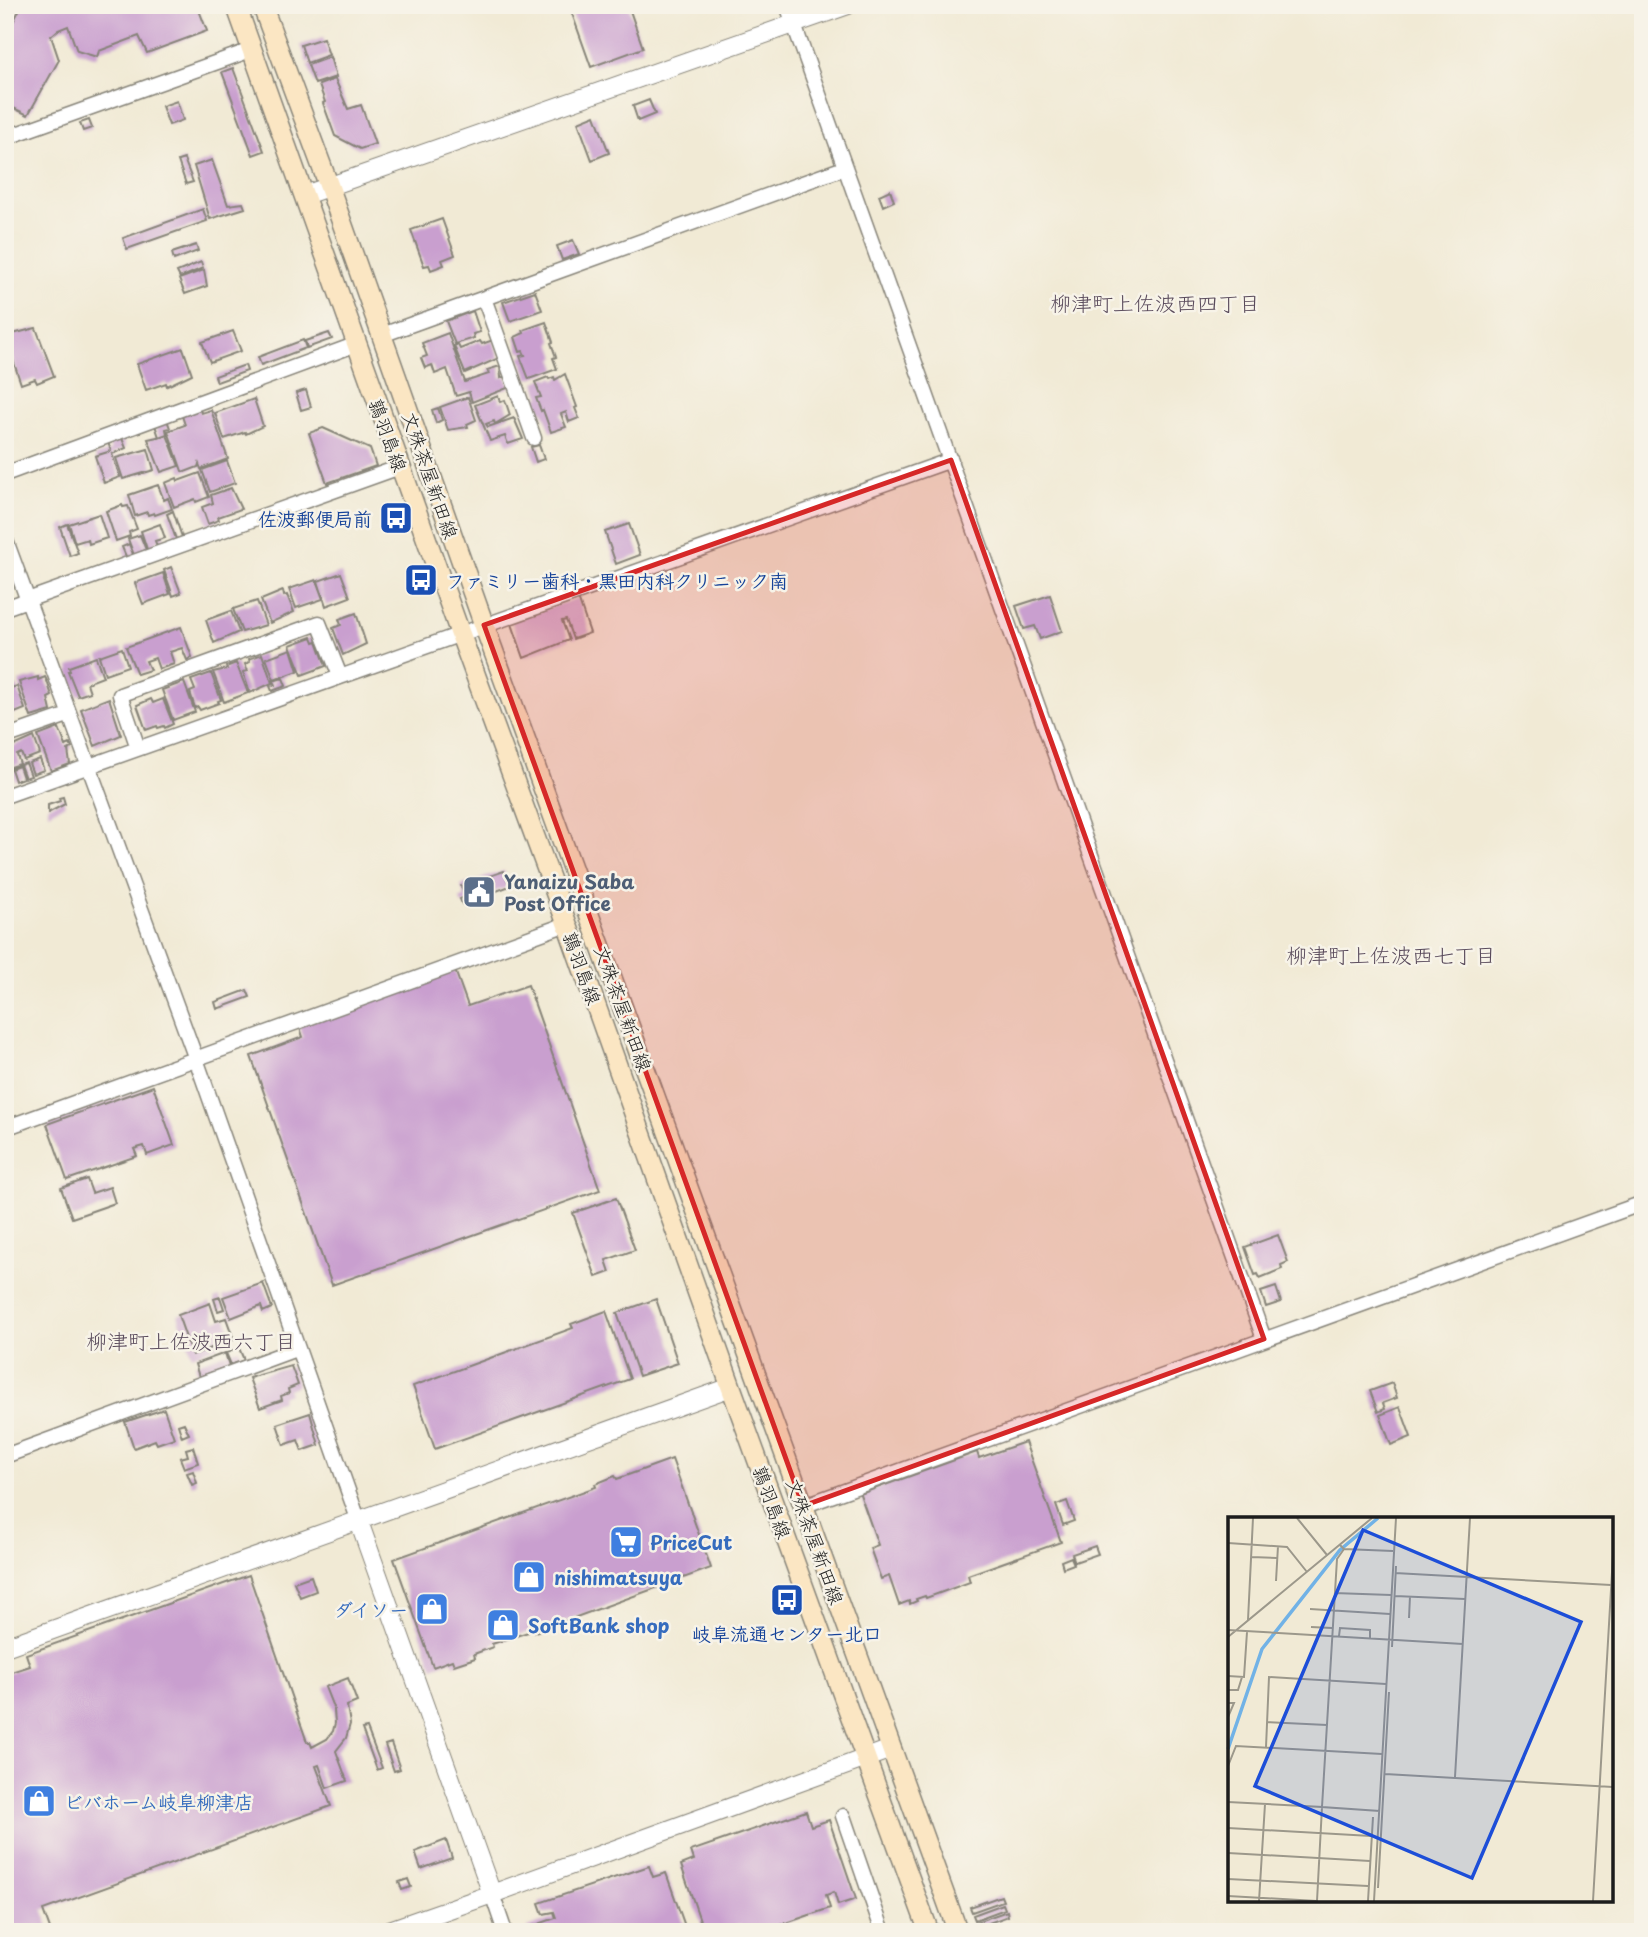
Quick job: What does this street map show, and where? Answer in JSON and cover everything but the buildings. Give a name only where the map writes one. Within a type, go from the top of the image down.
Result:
[{"type":"main road","name":"鶉羽島線","points":[[236,5],[929,1932]]},
{"type":"main road","name":"文殊茶屋新田線","points":[[261,5],[329,186],[484,625],[958,1932]]},
{"type":"street","points":[[787,5],[1264,1339]]},
{"type":"street","points":[[305,195],[848,5]]},
{"type":"street","points":[[5,138],[251,50]]},
{"type":"street","points":[[382,335],[844,168]]},
{"type":"street","points":[[484,298],[534,438]]},
{"type":"street","points":[[5,474],[357,344]]},
{"type":"street","points":[[5,796],[951,460]]},
{"type":"street","points":[[5,608],[401,467]]},
{"type":"street","points":[[5,538],[196,1059],[296,1349],[505,1932]]},
{"type":"street","points":[[138,748],[120,695],[306,627],[319,623],[340,676]]},
{"type":"street","points":[[5,737],[68,715]]},
{"type":"street","points":[[5,1128],[567,924]]},
{"type":"street","points":[[803,1506],[1643,1203]]},
{"type":"street","points":[[5,1456],[296,1349]]},
{"type":"street","points":[[5,1647],[731,1387]]},
{"type":"street","points":[[384,1932],[891,1749]]},
{"type":"street","points":[[843,1816],[883,1932]]},
{"type":"highlighted area","points":[[951,460],[1264,1339],[803,1506],[484,625]]},
{"type":"place","name":"佐波郵便局前","points":[[396,518]]},
{"type":"place","name":"ファミリー歯科・黒田内科クリニック南","points":[[421,580]]},
{"type":"place","name":"Yanaizu Saba Post Office","points":[[479,892]]},
{"type":"place","name":"PriceCut","points":[[626,1542]]},
{"type":"place","name":"nishimatsuya","points":[[529,1577]]},
{"type":"place","name":"岐阜流通センター北口","points":[[787,1600]]},
{"type":"place","name":"ダイソー","points":[[432,1609]]},
{"type":"place","name":"SoftBank shop","points":[[503,1625]]},
{"type":"place","name":"ビバホーム岐阜柳津店","points":[[39,1801]]},
{"type":"district","name":"柳津町上佐波西四丁目","points":[[1155,302]]},
{"type":"district","name":"柳津町上佐波西七丁目","points":[[1391,954]]},
{"type":"district","name":"柳津町上佐波西六丁目","points":[[191,1340]]}]
